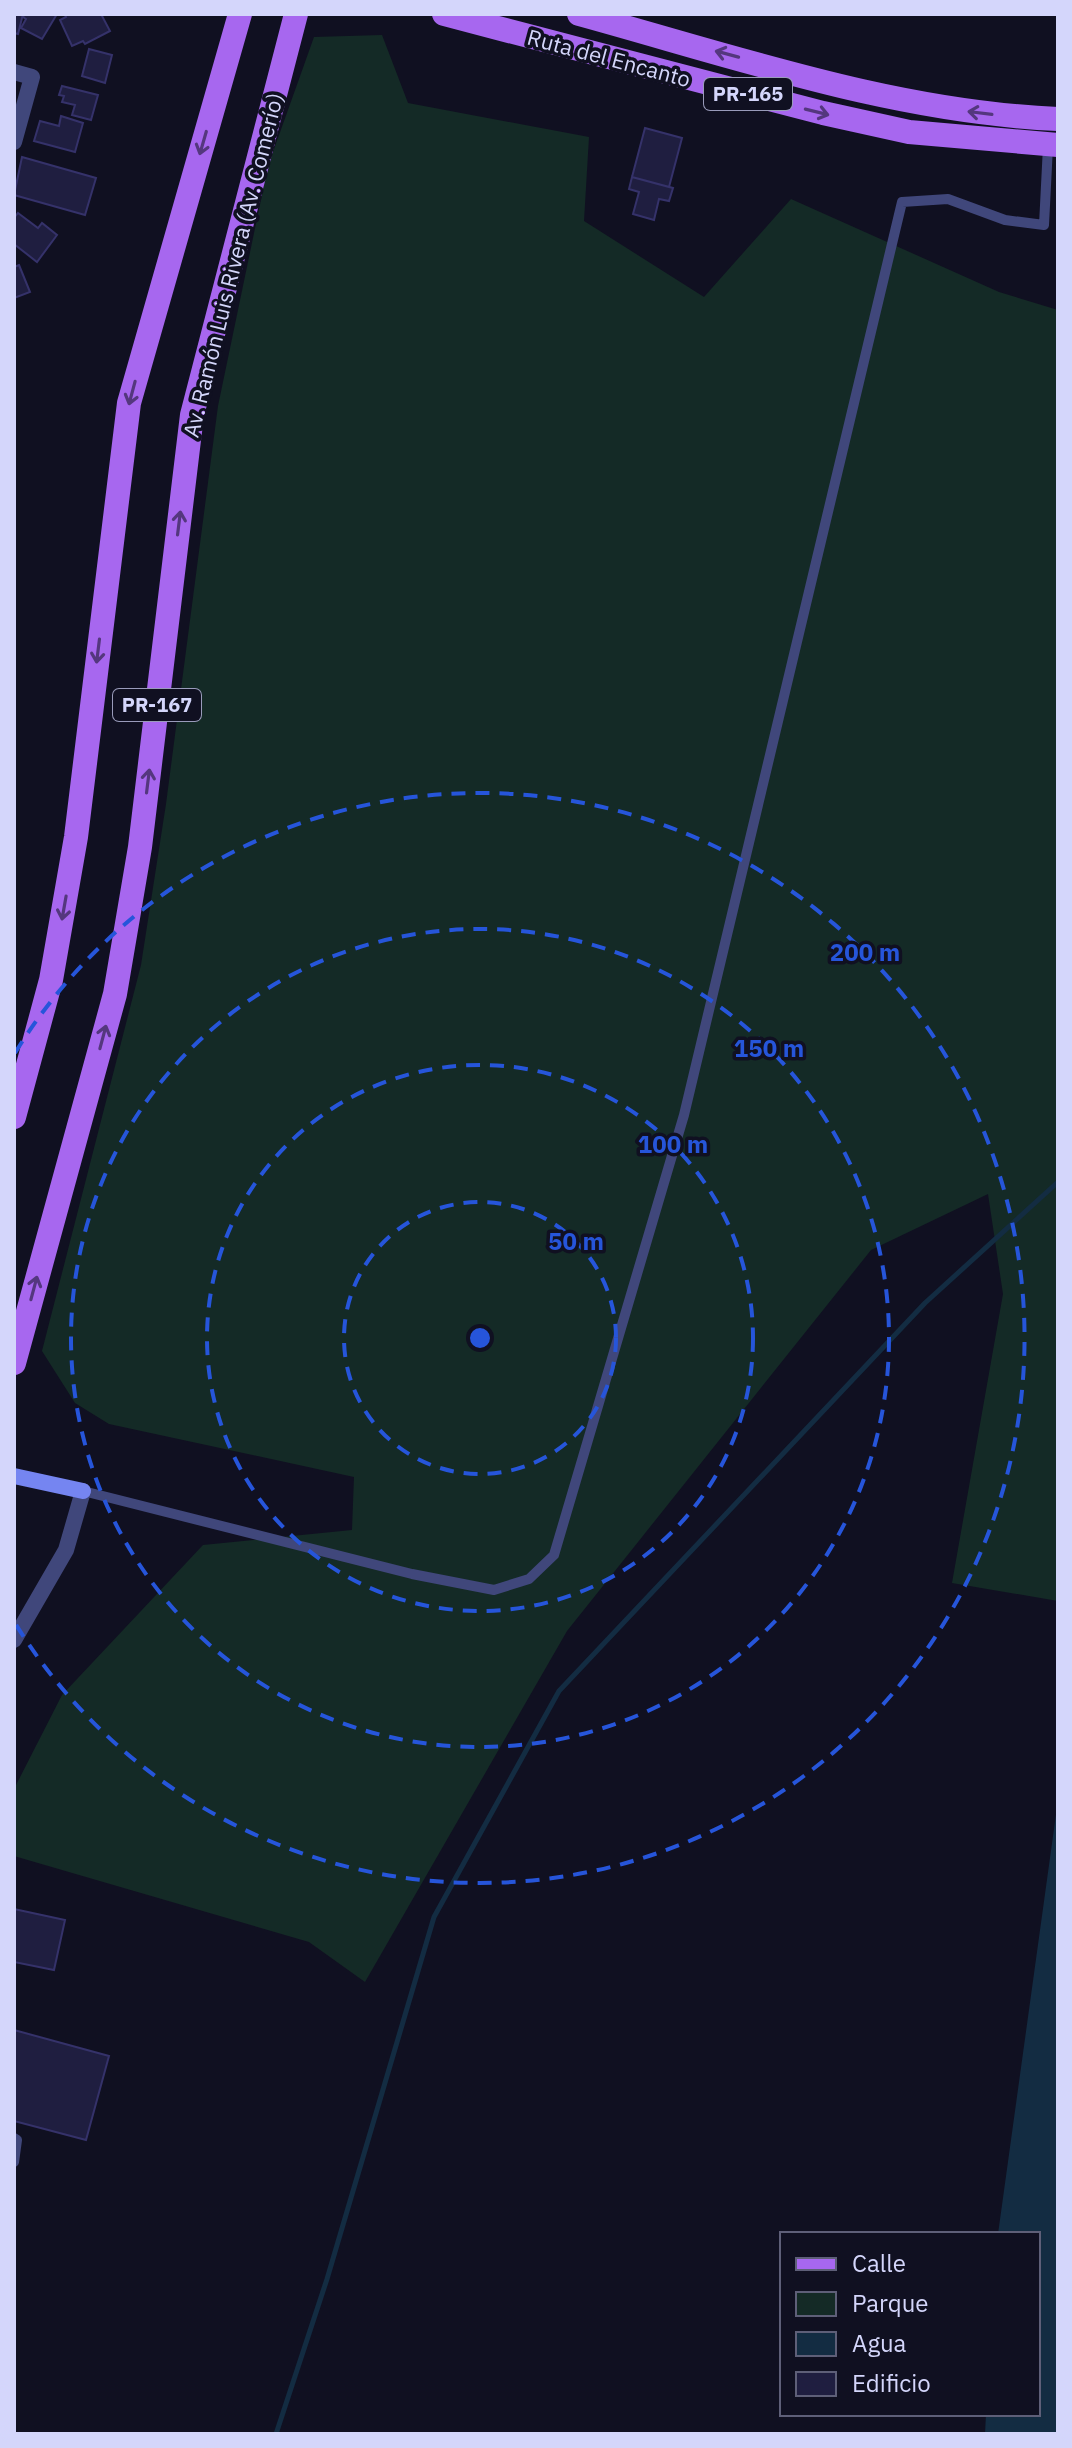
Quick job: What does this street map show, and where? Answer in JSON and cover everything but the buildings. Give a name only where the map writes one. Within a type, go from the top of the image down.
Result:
[{"type":"main road","points":[[216,96],[224,14]]},
{"type":"main road","name":"PR-167","points":[[14,1117],[51,980],[76,837],[129,403],[240,14]]},
{"type":"main road","name":"Av. Ramón Luis Rivera (Av. Comerío)","points":[[14,1363],[115,994],[140,847],[192,415],[296,14]]},
{"type":"main road","points":[[288,44],[312,14]]},
{"type":"main road","name":"Ruta del Encanto","points":[[444,14],[630,64],[895,129],[1053,145]]},
{"type":"main road","name":"Ruta del Encanto","points":[[579,14],[935,107],[1058,119]]},
{"type":"street","points":[[14,72],[32,77],[14,142]]},
{"type":"street","points":[[14,1476],[83,1491],[66,1550],[14,1640]]},
{"type":"lane","points":[[83,1491],[412,1574],[494,1590],[529,1579],[554,1555],[684,1115],[902,202],[948,199],[1005,220],[1044,225],[1053,145]]},
{"type":"lane","points":[[14,2138],[17,2140],[14,2162]]},
{"type":"green space","points":[[382,35],[408,103],[589,137],[584,221],[704,297],[791,199],[999,292],[1058,310],[1058,1601],[952,1583],[1003,1294],[988,1194],[871,1250],[567,1631],[365,1982],[309,1942],[14,1856],[14,1789],[62,1695],[203,1545],[352,1530],[354,1477],[109,1424],[75,1403],[42,1351],[141,965],[166,804],[218,406],[268,166],[314,37]]},
{"type":"water","points":[[1058,1800],[1058,2434],[985,2434],[986,2416],[1040,2416],[1040,2232],[998,2232]]},
{"type":"waterway","points":[[276,2434],[327,2279],[434,1917],[559,1691],[925,1303],[1058,1182]]}]
